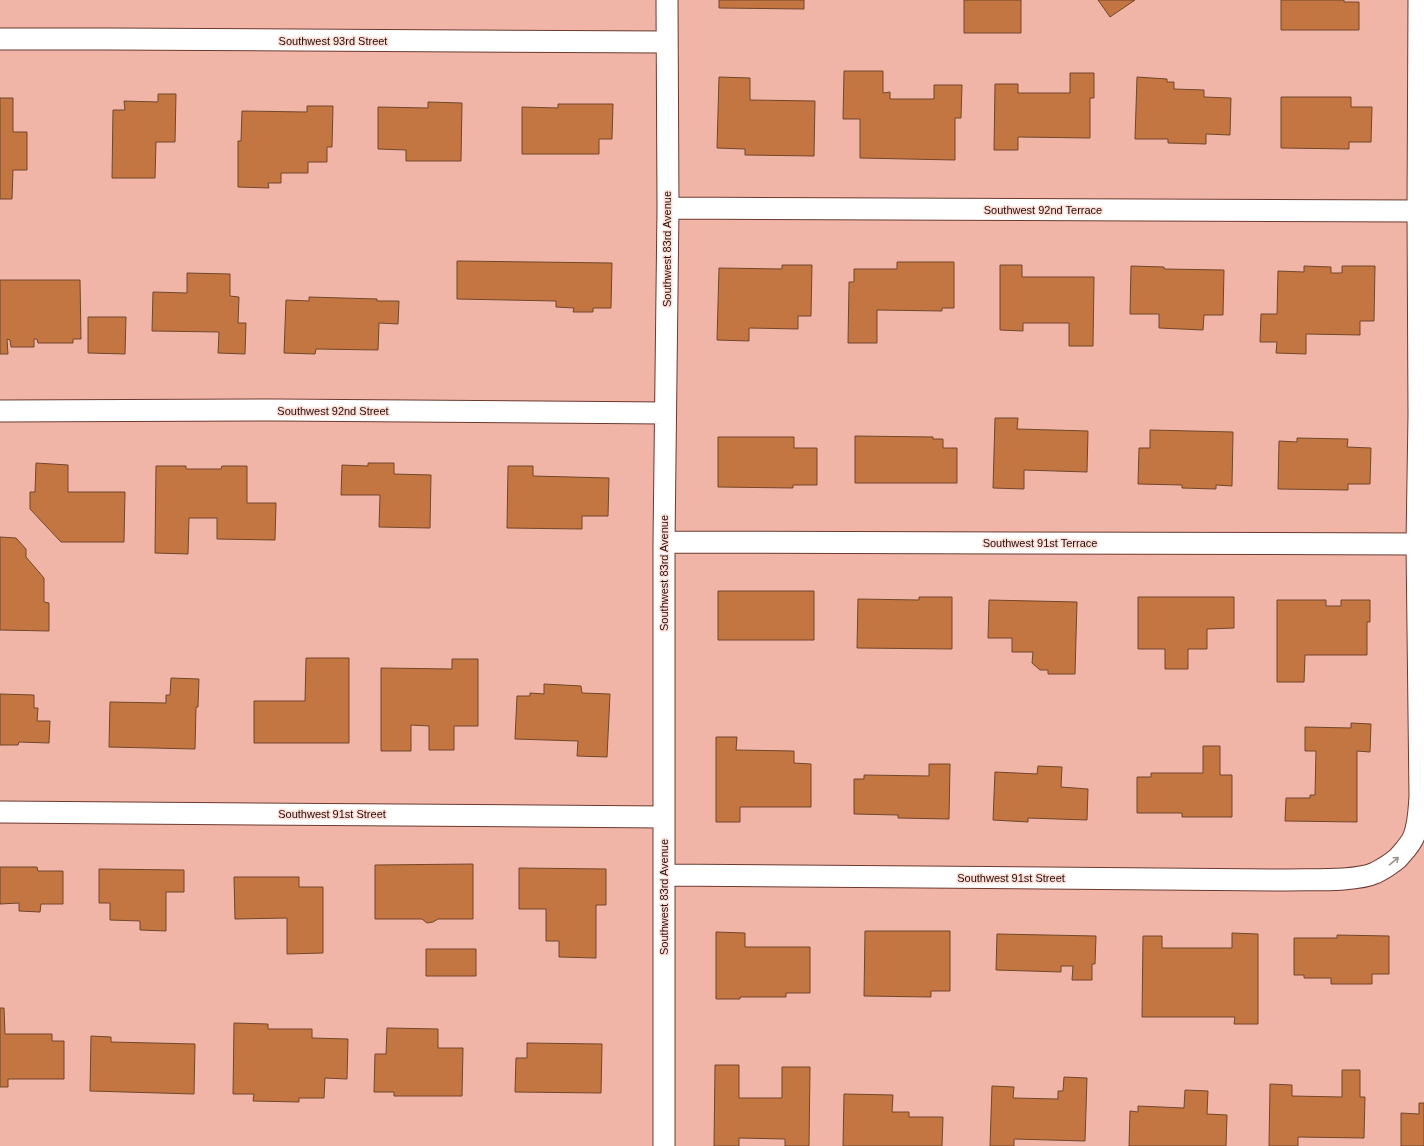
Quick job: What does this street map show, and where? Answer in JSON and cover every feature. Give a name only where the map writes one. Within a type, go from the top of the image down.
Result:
[{"type":"street","name":"Southwest 83rd Avenue","points":[[664,1146],[663,817],[664,542],[668,208],[667,0]]},
{"type":"street","name":"Southwest 91st Street","points":[[664,875],[1276,880],[1359,878],[1375,873],[1386,867],[1406,850],[1414,836],[1422,796],[1417,544],[1421,415],[1418,211],[1419,0]]},
{"type":"street","name":"Southwest 93rd Street","points":[[0,39],[667,42]]},
{"type":"street","name":"Southwest 92nd Terrace","points":[[668,208],[1418,211]]},
{"type":"street","name":"Southwest 92nd Street","points":[[0,411],[276,410],[666,413]]},
{"type":"street","name":"Southwest 91st Terrace","points":[[664,542],[1417,544]]},
{"type":"street","name":"Southwest 91st Street","points":[[0,812],[663,817]]},
{"type":"building","points":[[719,0],[804,0],[804,9],[719,8]]},
{"type":"building","points":[[964,0],[1021,0],[1021,33],[964,33]]},
{"type":"building","points":[[1098,0],[1135,0],[1110,17]]},
{"type":"building","points":[[1281,0],[1344,0],[1344,2],[1359,2],[1359,30],[1281,30]]},
{"type":"building","points":[[844,71],[883,71],[883,93],[890,92],[890,99],[934,99],[934,85],[962,85],[961,118],[955,118],[955,160],[860,158],[860,119],[843,119]]},
{"type":"building","points":[[1070,73],[1094,73],[1094,98],[1090,98],[1090,138],[1018,137],[1018,150],[994,150],[995,84],[1018,84],[1018,93],[1070,93]]},
{"type":"building","points":[[719,77],[750,78],[750,100],[815,101],[814,156],[745,155],[745,149],[717,148]]},
{"type":"building","points":[[1137,77],[1167,79],[1167,82],[1174,82],[1174,89],[1204,90],[1204,97],[1231,98],[1230,135],[1206,134],[1206,144],[1168,143],[1168,139],[1135,139]]},
{"type":"building","points":[[158,94],[176,94],[175,142],[156,142],[155,178],[112,178],[113,110],[125,110],[124,101],[158,102]]},
{"type":"building","points":[[1281,97],[1351,97],[1351,107],[1372,107],[1371,142],[1349,142],[1349,149],[1281,148]]},
{"type":"building","points":[[0,98],[13,98],[13,132],[27,132],[27,170],[13,170],[12,199],[0,199]]},
{"type":"building","points":[[428,102],[462,103],[461,161],[406,161],[406,150],[378,149],[378,107],[428,108]]},
{"type":"building","points":[[558,104],[613,104],[612,139],[599,139],[599,154],[522,154],[522,107],[558,108]]},
{"type":"building","points":[[307,106],[333,106],[332,147],[327,147],[327,162],[308,162],[308,173],[281,173],[281,183],[268,183],[269,188],[238,187],[238,141],[241,141],[242,111],[307,112]]},
{"type":"building","points":[[457,261],[612,263],[611,308],[593,308],[593,312],[573,312],[574,308],[556,307],[556,301],[457,299]]},
{"type":"building","points":[[897,262],[954,262],[954,308],[942,308],[942,311],[877,310],[877,343],[848,343],[849,282],[854,282],[854,269],[897,269]]},
{"type":"building","points":[[782,265],[812,265],[811,316],[798,316],[798,329],[749,328],[749,341],[717,340],[719,268],[782,269]]},
{"type":"building","points":[[1000,265],[1022,265],[1022,277],[1094,277],[1093,346],[1069,346],[1069,323],[1023,323],[1023,331],[1000,330]]},
{"type":"building","points":[[1131,266],[1164,267],[1164,269],[1224,270],[1223,315],[1204,315],[1203,330],[1159,328],[1159,314],[1130,314]]},
{"type":"building","points":[[1304,266],[1331,267],[1331,273],[1342,273],[1342,266],[1375,266],[1374,321],[1360,321],[1360,335],[1306,334],[1306,354],[1276,353],[1277,342],[1260,342],[1261,314],[1277,314],[1278,271],[1304,272]]},
{"type":"building","points":[[187,273],[230,274],[230,296],[239,297],[238,323],[246,323],[245,354],[218,353],[219,332],[152,331],[153,292],[187,293]]},
{"type":"building","points":[[0,280],[80,280],[81,339],[73,339],[73,343],[38,343],[37,339],[34,339],[34,347],[11,347],[10,340],[7,339],[8,354],[0,354]]},
{"type":"building","points":[[309,297],[399,301],[398,324],[379,323],[378,350],[316,349],[315,354],[284,353],[286,300],[309,301]]},
{"type":"building","points":[[88,317],[126,317],[125,354],[88,353]]},
{"type":"building","points":[[995,418],[1018,418],[1017,429],[1088,431],[1087,472],[1024,470],[1024,489],[993,488]]},
{"type":"building","points":[[1150,430],[1233,432],[1232,486],[1216,485],[1216,489],[1182,488],[1182,485],[1138,484],[1139,448],[1150,448]]},
{"type":"building","points":[[855,436],[933,437],[933,439],[943,439],[943,448],[957,448],[957,483],[855,483]]},
{"type":"building","points":[[718,437],[794,437],[794,448],[817,448],[817,485],[793,485],[793,488],[718,487]]},
{"type":"building","points":[[1297,438],[1348,439],[1347,447],[1371,448],[1370,484],[1348,484],[1348,490],[1278,489],[1279,441],[1297,442]]},
{"type":"building","points":[[36,463],[68,465],[68,492],[125,492],[124,542],[61,542],[30,509],[30,492],[35,492]]},
{"type":"building","points":[[368,463],[394,463],[394,474],[431,475],[430,528],[379,527],[380,495],[341,495],[342,465],[368,466]]},
{"type":"building","points":[[156,466],[186,466],[186,469],[221,469],[222,466],[247,466],[247,503],[276,503],[275,540],[217,539],[217,518],[189,518],[188,554],[155,553]]},
{"type":"building","points":[[508,466],[533,466],[533,476],[609,478],[608,516],[582,516],[582,529],[507,528]]},
{"type":"building","points":[[0,537],[16,538],[26,549],[26,557],[44,578],[44,602],[49,603],[49,631],[0,630]]},
{"type":"building","points":[[718,591],[814,591],[814,640],[718,640]]},
{"type":"building","points":[[919,597],[952,597],[952,649],[857,648],[858,599],[919,600]]},
{"type":"building","points":[[1138,597],[1234,597],[1234,628],[1207,629],[1207,649],[1188,649],[1188,669],[1165,669],[1165,649],[1138,649]]},
{"type":"building","points":[[989,600],[1077,602],[1075,674],[1048,674],[1048,670],[1040,670],[1032,663],[1033,652],[1012,652],[1012,638],[988,638]]},
{"type":"building","points":[[1277,600],[1326,600],[1326,606],[1341,606],[1341,600],[1370,600],[1370,622],[1367,622],[1367,655],[1305,655],[1304,682],[1277,682]]},
{"type":"building","points":[[306,658],[349,658],[349,743],[254,743],[254,701],[305,701]]},
{"type":"building","points":[[452,659],[478,659],[478,726],[454,726],[454,750],[429,750],[429,726],[411,725],[411,751],[381,751],[381,668],[452,669]]},
{"type":"building","points":[[171,678],[199,679],[198,707],[196,707],[195,749],[109,747],[110,702],[166,703],[166,695],[170,695]]},
{"type":"building","points":[[544,684],[581,686],[582,693],[610,694],[607,757],[577,756],[578,741],[515,739],[517,696],[530,696],[530,693],[544,694]]},
{"type":"building","points":[[0,694],[34,695],[34,708],[38,708],[37,721],[50,721],[49,743],[19,742],[18,745],[0,745]]},
{"type":"building","points":[[1351,723],[1371,724],[1370,752],[1357,751],[1357,822],[1285,821],[1286,798],[1310,798],[1310,795],[1315,795],[1316,751],[1305,751],[1305,727],[1351,728]]},
{"type":"building","points":[[716,737],[737,737],[736,750],[794,751],[794,763],[811,764],[811,807],[740,807],[740,822],[716,822]]},
{"type":"building","points":[[1203,746],[1220,746],[1220,775],[1232,775],[1232,817],[1182,817],[1182,813],[1137,813],[1137,777],[1151,777],[1151,773],[1203,773]]},
{"type":"building","points":[[929,764],[950,764],[949,819],[898,818],[898,815],[854,814],[854,779],[864,779],[864,775],[929,776]]},
{"type":"building","points":[[1038,766],[1062,767],[1061,787],[1088,789],[1087,820],[1028,818],[1028,822],[993,820],[995,772],[1037,774]]},
{"type":"building","points":[[473,864],[473,919],[438,919],[427,923],[422,919],[375,919],[375,865]]},
{"type":"building","points":[[0,867],[37,867],[38,871],[63,871],[63,904],[41,904],[40,912],[19,911],[19,903],[0,904]]},
{"type":"building","points":[[519,868],[606,869],[606,905],[596,905],[596,958],[559,957],[559,941],[546,941],[546,909],[519,909]]},
{"type":"building","points":[[99,869],[184,870],[184,892],[166,892],[166,931],[140,930],[140,921],[110,920],[110,903],[99,903]]},
{"type":"building","points":[[234,877],[299,877],[299,887],[323,887],[323,953],[287,954],[287,918],[235,919]]},
{"type":"building","points":[[865,931],[950,931],[950,991],[931,991],[931,997],[864,996]]},
{"type":"building","points":[[716,932],[745,933],[745,947],[810,947],[810,993],[786,993],[786,997],[740,997],[740,999],[716,999]]},
{"type":"building","points":[[1232,933],[1258,934],[1258,1024],[1234,1024],[1235,1017],[1142,1017],[1143,936],[1162,936],[1162,948],[1232,948]]},
{"type":"building","points":[[997,934],[1096,936],[1095,964],[1092,964],[1092,980],[1072,980],[1073,966],[1061,966],[1061,972],[996,970]]},
{"type":"building","points":[[1337,935],[1389,936],[1389,974],[1372,974],[1372,984],[1331,984],[1331,978],[1304,978],[1304,975],[1294,975],[1294,938],[1337,938]]},
{"type":"building","points":[[426,949],[476,949],[476,976],[426,976]]},
{"type":"building","points":[[0,1008],[4,1008],[5,1034],[52,1034],[52,1041],[64,1041],[64,1079],[8,1079],[8,1087],[0,1087]]},
{"type":"building","points":[[234,1023],[268,1024],[268,1029],[312,1029],[312,1038],[348,1039],[347,1079],[325,1078],[324,1098],[299,1098],[299,1102],[253,1101],[254,1094],[233,1094]]},
{"type":"building","points":[[387,1028],[438,1029],[438,1048],[463,1048],[462,1096],[394,1096],[394,1092],[374,1092],[375,1054],[386,1054]]},
{"type":"building","points":[[91,1036],[111,1037],[111,1042],[195,1044],[194,1094],[90,1091]]},
{"type":"building","points":[[527,1043],[602,1044],[601,1093],[515,1092],[516,1058],[527,1058]]},
{"type":"building","points":[[715,1065],[739,1065],[739,1098],[782,1098],[782,1067],[810,1067],[809,1146],[785,1146],[785,1139],[739,1138],[739,1146],[714,1146]]},
{"type":"building","points":[[1342,1070],[1360,1070],[1360,1097],[1365,1097],[1364,1138],[1298,1137],[1298,1146],[1269,1146],[1270,1084],[1292,1085],[1292,1096],[1342,1097]]},
{"type":"building","points":[[1064,1077],[1087,1078],[1085,1141],[1014,1139],[1014,1146],[990,1146],[992,1086],[1014,1087],[1013,1098],[1058,1099],[1058,1091],[1063,1091]]},
{"type":"building","points":[[1185,1090],[1208,1091],[1207,1114],[1227,1115],[1226,1146],[1129,1146],[1130,1111],[1138,1112],[1138,1106],[1184,1108]]},
{"type":"building","points":[[844,1094],[893,1095],[892,1112],[909,1112],[909,1117],[943,1117],[942,1146],[843,1146]]},
{"type":"building","points":[[1419,1103],[1424,1103],[1424,1146],[1401,1146],[1401,1113],[1419,1114]]}]
